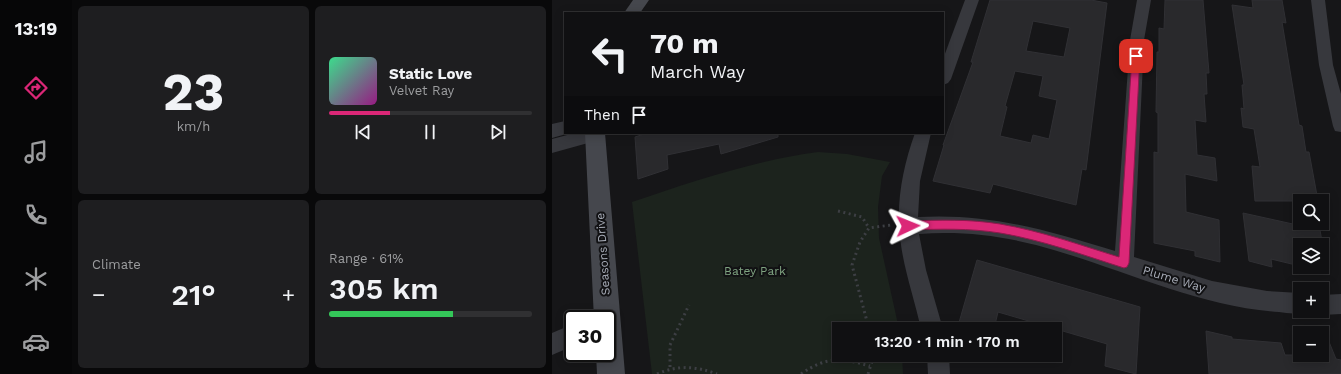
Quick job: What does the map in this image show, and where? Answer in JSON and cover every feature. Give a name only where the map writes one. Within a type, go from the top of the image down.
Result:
[{"type":"street","points":[[633,12],[642,0]]},
{"type":"street","points":[[944,76],[972,0]]},
{"type":"street","points":[[1124,263],[1137,40],[1144,0]]},
{"type":"street","points":[[1318,0],[1326,65],[1341,126]]},
{"type":"street","points":[[552,131],[564,128]]},
{"type":"street","points":[[552,146],[582,138],[586,134]]},
{"type":"street","name":"Seasons Drive","points":[[596,134],[606,310]]},
{"type":"street","points":[[923,134],[909,184],[908,224],[913,261],[928,308],[931,322]]},
{"type":"street","name":"Plume Way","points":[[908,224],[955,224],[1000,229],[1046,239],[1212,291],[1267,301],[1293,303]]},
{"type":"street","points":[[1329,304],[1341,304]]},
{"type":"street","points":[[552,344],[564,339]]},
{"type":"street","name":"Seasons Drive","points":[[610,362],[611,374]]},
{"type":"street","points":[[938,362],[939,374]]},
{"type":"path","points":[[838,211],[862,217],[869,228]]},
{"type":"path","points":[[869,228],[908,224]]},
{"type":"path","points":[[867,322],[852,265],[860,242],[869,228]]},
{"type":"path","points":[[670,367],[670,345],[689,305]]},
{"type":"path","points":[[800,374],[819,362],[837,358],[870,366]]},
{"type":"path","points":[[868,374],[871,362]]},
{"type":"path","points":[[657,374],[670,367],[697,366],[717,374]]},
{"type":"green space","name":"Batey Park","points":[[818,152],[847,154],[890,162],[882,176],[878,207],[879,238],[897,322],[832,322],[832,362],[902,362],[903,374],[652,374],[632,202],[747,166]]},
{"type":"building","points":[[990,0],[1091,0],[1107,3],[1086,170],[1082,169],[1076,205],[993,184],[990,193],[933,181],[943,145],[973,62],[971,62]],"holes":[[[1033,21],[1070,28],[1064,57],[1026,51]],[[1015,71],[1043,76],[1039,96],[1057,100],[1049,139],[1033,135],[1031,143],[1000,136],[1007,107],[1005,106]]]},
{"type":"building","points":[[1165,0],[1203,0],[1209,73],[1206,73],[1207,94],[1204,94],[1206,122],[1195,120],[1197,155],[1215,158],[1217,181],[1185,174],[1186,212],[1219,220],[1220,262],[1195,256],[1195,251],[1154,243],[1154,152],[1158,153],[1158,113],[1156,112],[1157,52],[1159,52],[1159,28],[1164,29]]},
{"type":"building","points":[[1252,0],[1282,0],[1286,23],[1282,22],[1299,125],[1302,126],[1306,152],[1309,152],[1317,194],[1293,194],[1293,201],[1255,201],[1252,166],[1260,167],[1254,129],[1243,127],[1241,108],[1244,109],[1242,85],[1244,85],[1232,5],[1253,8]]},
{"type":"building","points":[[644,134],[778,134],[778,137],[721,154],[719,144],[667,155],[668,169],[638,179],[635,137]]},
{"type":"building","points":[[1243,213],[1293,224],[1293,230],[1320,230],[1321,238],[1293,238],[1293,264],[1271,259],[1272,267],[1249,261]]},
{"type":"building","points":[[977,260],[1140,307],[1136,374],[1105,366],[1107,344],[1062,331],[1062,322],[1032,322],[998,312],[996,322],[959,322]]},
{"type":"building","points":[[1206,331],[1232,337],[1232,339],[1281,343],[1285,355],[1293,355],[1293,362],[1329,362],[1329,342],[1336,359],[1341,360],[1341,374],[1209,374]]},
{"type":"route","points":[[908,226],[955,224],[1000,229],[1046,239],[1124,263],[1136,56]]}]
